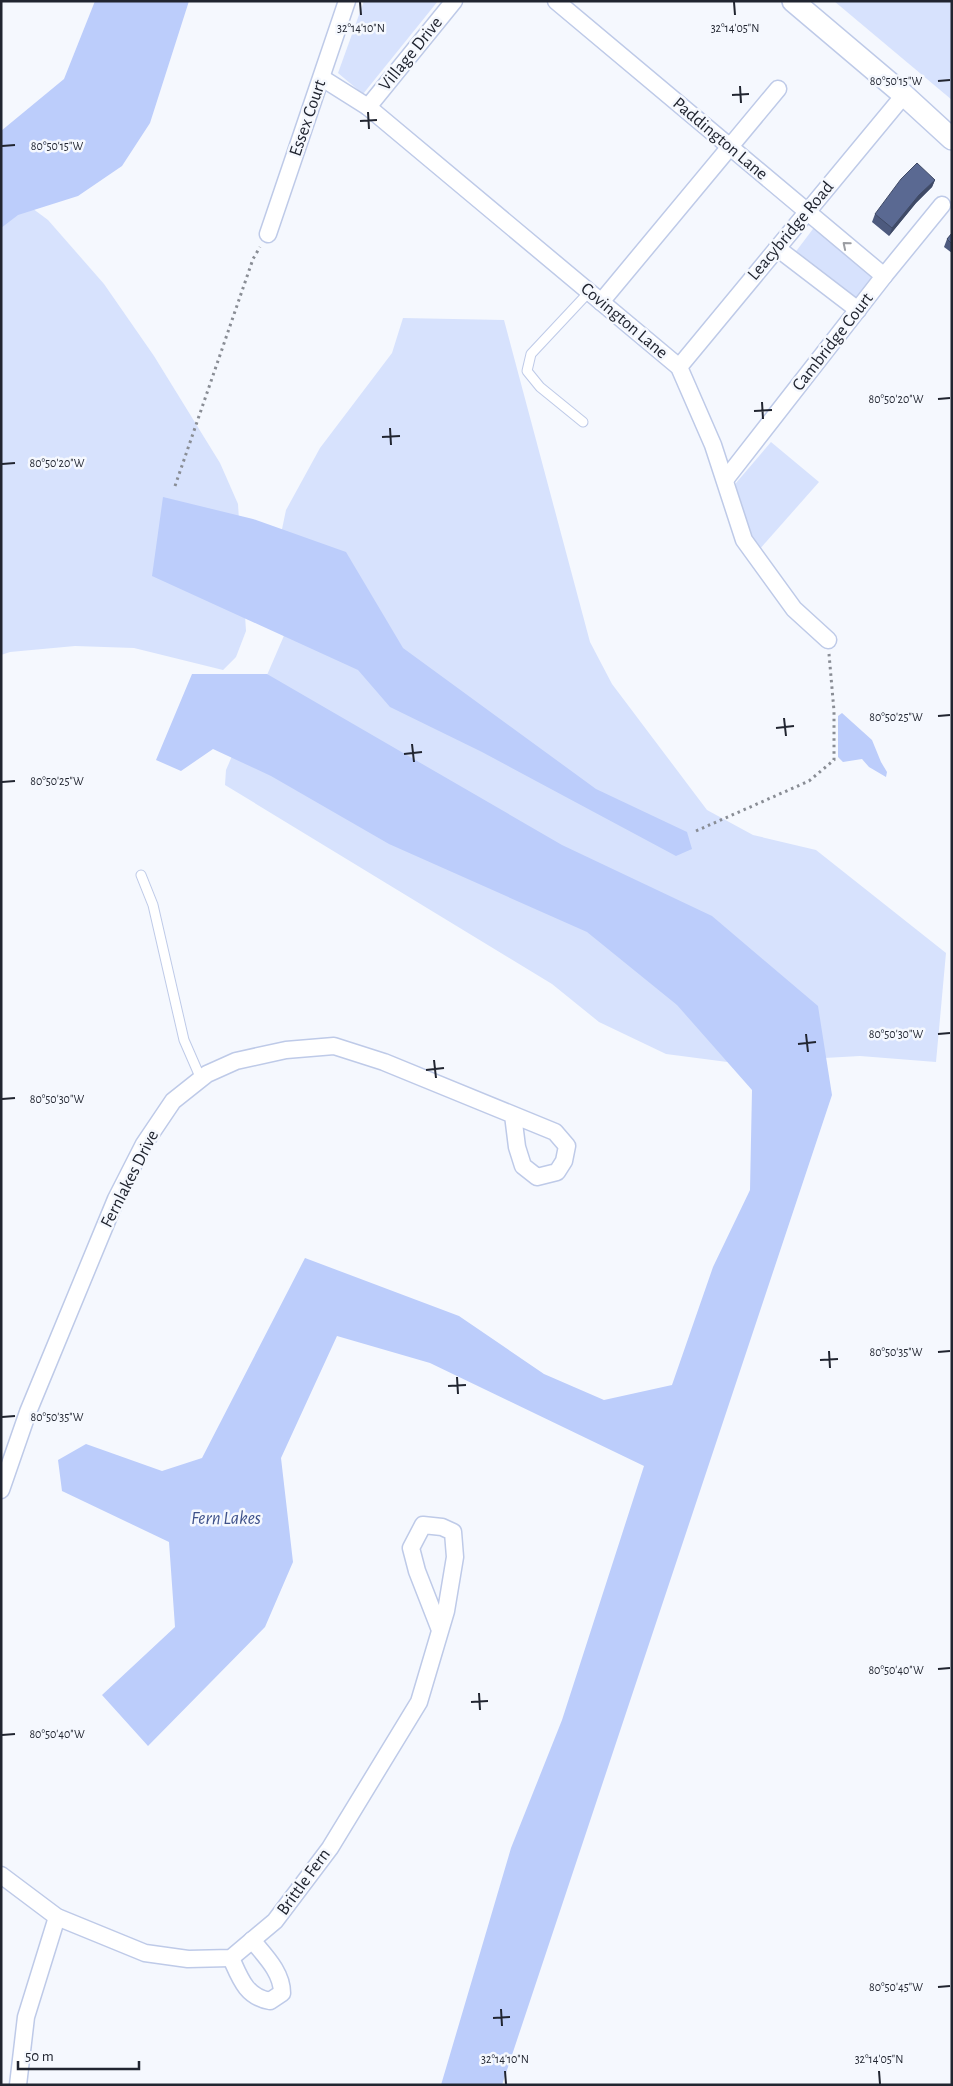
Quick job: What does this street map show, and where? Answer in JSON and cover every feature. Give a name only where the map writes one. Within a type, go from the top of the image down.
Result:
[{"type":"street","name":"Essex Court","points":[[268,234],[347,1]]},
{"type":"street","name":"Village Drive","points":[[368,107],[454,1]]},
{"type":"street","name":"Paddington Lane","points":[[556,1],[884,276]]},
{"type":"street","points":[[794,1],[904,95],[952,139]]},
{"type":"street","name":"Covington Lane","points":[[322,78],[368,107],[679,367],[713,445],[744,540],[794,609],[828,640]]},
{"type":"street","points":[[595,297],[729,147],[778,89]]},
{"type":"street","name":"Leacybridge Road","points":[[679,367],[904,95]]},
{"type":"street","name":"Cambridge Court","points":[[725,480],[884,276],[942,205]]},
{"type":"street","points":[[777,248],[858,310]]},
{"type":"street","name":"Fernlakes Drive","points":[[1,1490],[28,1412],[116,1199],[144,1144],[173,1101],[207,1074],[236,1061],[286,1050],[334,1046],[384,1062],[513,1115]]},
{"type":"street","name":"Brittle Fern","points":[[231,1958],[275,1921],[330,1848],[419,1702],[446,1611],[456,1557],[453,1532],[442,1527],[423,1525],[411,1548],[417,1571],[440,1630]]},
{"type":"street","points":[[1,1875],[57,1918],[145,1953],[188,1959],[231,1958],[242,1982],[258,1999],[270,2001],[282,1993],[282,1983],[273,1967],[252,1940]]},
{"type":"street","points":[[18,2085],[26,2017],[57,1918]]},
{"type":"lane","points":[[583,422],[540,387],[527,371],[531,354],[595,297]]},
{"type":"lane","points":[[141,875],[153,905],[184,1040],[201,1079]]},
{"type":"path","points":[[175,486],[253,259],[268,234]]},
{"type":"path","points":[[696,831],[809,781],[834,760],[834,711],[828,640]]},
{"type":"shaded area","points":[[364,1],[438,1],[363,94],[338,73]]},
{"type":"shaded area","points":[[834,1],[952,1],[952,100]]},
{"type":"shaded area","points":[[1,185],[48,220],[104,284],[154,356],[220,463],[238,504],[246,631],[236,657],[223,670],[134,648],[75,646],[10,652],[1,655]]},
{"type":"shaded area","points":[[816,225],[877,275],[856,302],[794,254]]},
{"type":"shaded area","points":[[403,318],[504,320],[590,642],[612,684],[707,810],[753,835],[816,850],[946,953],[936,1062],[860,1056],[735,1063],[666,1054],[599,1022],[552,984],[225,785],[226,770],[286,631],[277,553],[286,510],[320,448],[392,353]]},
{"type":"shaded area","points":[[771,442],[819,482],[759,550],[732,503],[736,483]]},
{"type":"water","points":[[95,1],[189,1],[150,123],[122,166],[78,196],[18,215],[1,228],[1,131],[64,79]]},
{"type":"water","points":[[163,497],[253,519],[346,552],[403,648],[596,789],[687,832],[692,849],[676,856],[482,752],[390,707],[358,670],[152,576]]},
{"type":"water","name":"Fern Lakes","points":[[192,674],[267,674],[562,845],[712,916],[818,1006],[832,1095],[502,2085],[441,2085],[511,1848],[562,1720],[644,1466],[430,1363],[337,1336],[281,1458],[293,1562],[265,1627],[148,1746],[102,1695],[175,1627],[169,1542],[62,1491],[58,1460],[86,1444],[162,1471],[202,1458],[305,1258],[459,1316],[544,1374],[604,1400],[672,1385],[713,1267],[750,1190],[752,1090],[677,1005],[587,932],[389,844],[271,776],[213,749],[181,771],[156,760]]},
{"type":"water","points":[[842,713],[872,740],[887,772],[886,777],[869,767],[862,759],[843,762],[838,757],[838,716]]},
{"type":"building","points":[[917,163],[935,180],[919,195],[892,228],[875,214],[901,179]]},
{"type":"building","points":[[952,233],[952,244],[947,239]]}]
